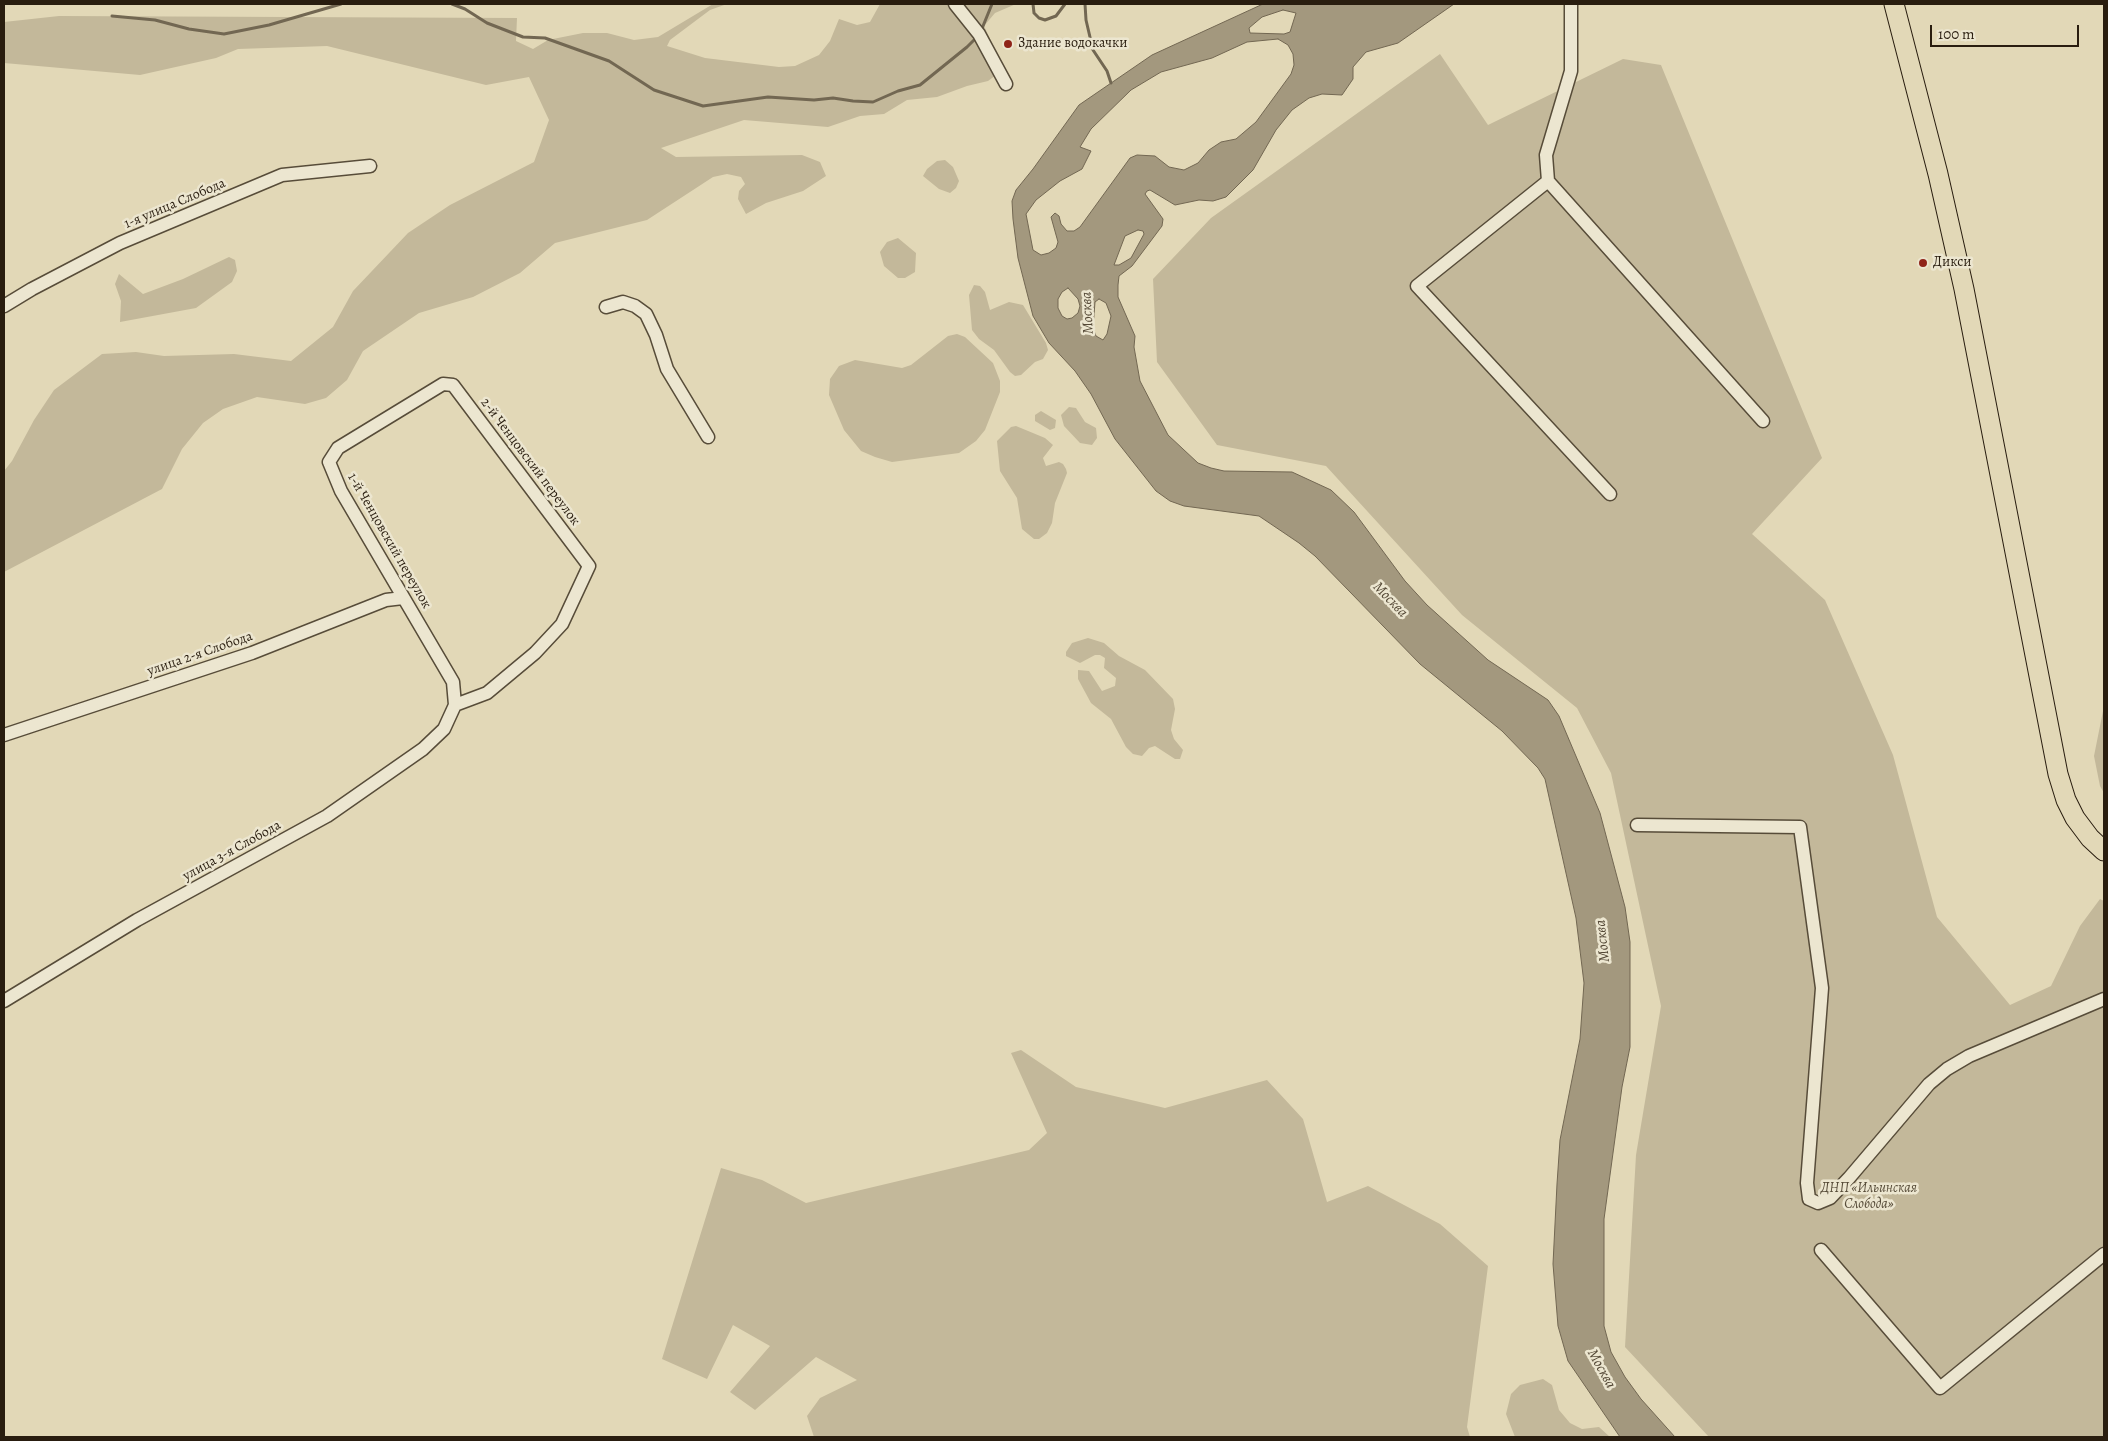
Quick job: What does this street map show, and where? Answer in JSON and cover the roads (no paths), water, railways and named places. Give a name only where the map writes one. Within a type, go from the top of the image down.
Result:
[{"type":"main road","points":[[1894,4],[1938,174],[1964,290],[2058,774],[2066,800],[2075,818],[2104,852]]},
{"type":"street","points":[[955,4],[979,34],[1006,84]]},
{"type":"street","points":[[1571,4],[1571,72],[1546,155],[1548,181],[1763,421]]},
{"type":"street","name":"1-я улица Слобода","points":[[4,306],[32,289],[120,243],[282,175],[370,166]]},
{"type":"street","points":[[1548,181],[1417,286],[1610,494]]},
{"type":"street","points":[[606,307],[623,302],[635,306],[646,314],[656,335],[667,369],[708,436]]},
{"type":"street","name":"2-й Ченцовский переулок","points":[[443,384],[453,385],[589,566],[562,624],[535,653],[487,693],[455,705]]},
{"type":"street","name":"1-й Ченцовский переулок","points":[[443,384],[338,448],[330,462],[341,491],[453,682],[455,705]]},
{"type":"street","name":"улица 2-я Слобода","points":[[4,735],[252,654],[386,600],[404,598]]},
{"type":"street","name":"улица 3-я Слобода","points":[[4,1001],[137,920],[327,816],[423,750],[444,729],[455,705]]},
{"type":"street","points":[[1637,825],[1800,827],[1822,988],[1807,1183],[1809,1199],[1818,1203],[1830,1198],[1929,1084],[1947,1069],[1969,1056],[2104,999]]},
{"type":"street","points":[[1822,1250],[1940,1388],[2104,1254]]},
{"type":"water","name":"Москва","points":[[1263,4],[1454,4],[1398,43],[1366,52],[1353,67],[1353,79],[1342,95],[1322,94],[1309,98],[1292,110],[1276,130],[1253,170],[1226,197],[1213,201],[1199,200],[1175,205],[1150,190],[1147,191],[1145,194],[1163,219],[1162,226],[1132,266],[1119,276],[1118,297],[1135,336],[1134,347],[1140,381],[1168,435],[1198,463],[1211,468],[1224,471],[1292,472],[1331,490],[1354,512],[1405,581],[1427,605],[1488,660],[1548,700],[1559,716],[1600,813],[1625,907],[1630,942],[1630,1047],[1622,1087],[1604,1219],[1604,1326],[1611,1352],[1625,1377],[1641,1399],[1675,1437],[1620,1437],[1568,1361],[1558,1326],[1553,1264],[1560,1140],[1580,1039],[1584,983],[1576,918],[1545,779],[1538,768],[1502,731],[1420,664],[1315,556],[1299,543],[1259,516],[1184,506],[1170,501],[1156,491],[1115,439],[1091,394],[1075,371],[1049,343],[1033,316],[1018,258],[1012,201],[1016,190],[1079,105],[1152,55]],"holes":[[[1283,10],[1296,13],[1290,32],[1284,34],[1250,33],[1249,28],[1262,17]],[[1278,39],[1288,45],[1293,54],[1294,65],[1291,74],[1256,122],[1236,139],[1221,142],[1209,150],[1198,163],[1184,170],[1169,167],[1155,156],[1137,155],[1130,158],[1080,227],[1074,231],[1067,231],[1061,224],[1059,216],[1055,213],[1051,217],[1058,242],[1056,248],[1049,253],[1041,255],[1033,250],[1026,214],[1036,200],[1060,181],[1082,169],[1091,151],[1080,147],[1091,129],[1131,90],[1161,72],[1212,58],[1247,42]],[[1138,230],[1143,231],[1144,234],[1131,258],[1119,265],[1114,265],[1125,236]],[[1068,288],[1078,299],[1080,306],[1078,313],[1072,318],[1067,319],[1062,316],[1058,308],[1058,299],[1062,292]],[[1099,299],[1106,303],[1111,316],[1107,334],[1103,340],[1096,336],[1093,328],[1095,302]]]},
{"type":"waterway","points":[[112,16],[155,20],[189,29],[224,34],[269,25],[341,4]]},
{"type":"waterway","points":[[452,4],[465,9],[487,23],[523,37],[545,38],[609,61],[654,90],[703,106],[768,97],[814,100],[833,98],[873,102],[898,91],[920,85],[976,38]]},
{"type":"waterway","points":[[981,31],[992,4]]},
{"type":"waterway","points":[[1033,4],[1034,13],[1039,18],[1045,20],[1056,16],[1065,4]]},
{"type":"waterway","points":[[1085,4],[1086,20],[1093,50],[1107,71],[1111,83]]},
{"type":"place","name":"Здание водокачки","points":[[1008,44]]},
{"type":"place","name":"Дикси","points":[[1923,263]]},
{"type":"park label","name":"ДНП «Ильинская Слобода»","points":[[1869,1198]]}]
